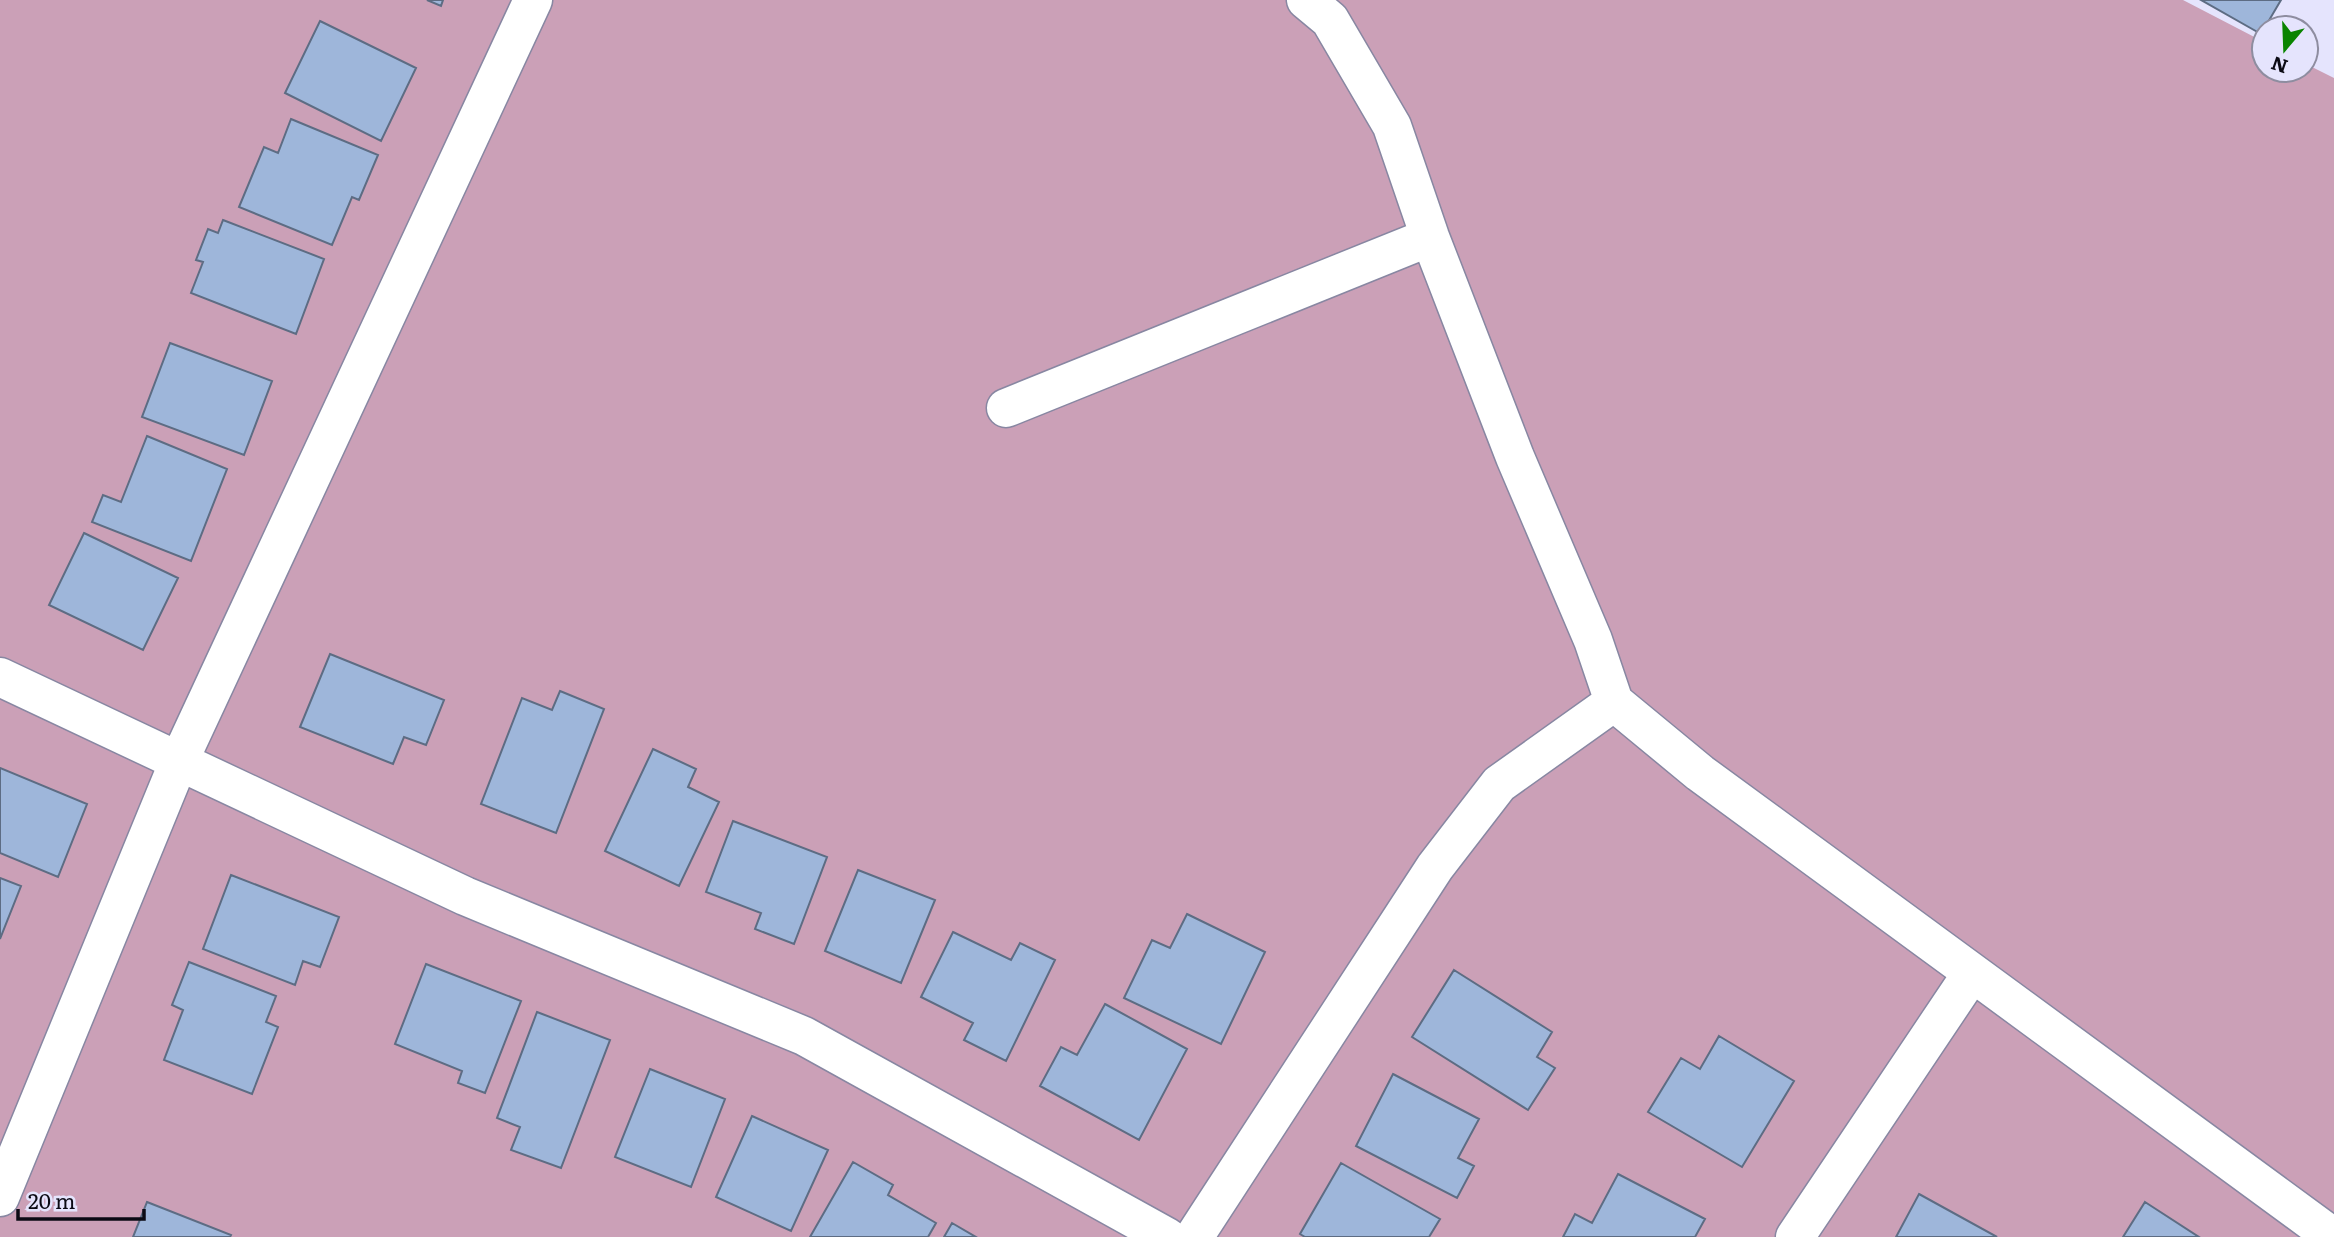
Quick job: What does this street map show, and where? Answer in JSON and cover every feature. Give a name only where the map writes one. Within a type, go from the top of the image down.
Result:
[{"type":"street","points":[[0,1197],[179,761],[533,0]]},
{"type":"street","points":[[1306,0],[1329,20],[1392,126],[1430,237],[1515,457],[1593,640],[1614,702],[1700,773],[2333,1237]]},
{"type":"street","points":[[1006,408],[1430,237]]},
{"type":"street","points":[[0,677],[465,896],[804,1036],[1167,1237]]},
{"type":"street","points":[[1194,1237],[1435,867],[1499,784],[1614,702]]},
{"type":"street","points":[[1795,1237],[1972,973]]},
{"type":"shaded area","points":[[0,0],[2183,0],[2250,35],[2250,84],[2320,84],[2320,71],[2334,78],[2334,1237],[0,1237]]},
{"type":"building","points":[[427,0],[443,0],[441,6]]},
{"type":"building","points":[[2201,0],[2281,0],[2273,14],[2250,14],[2250,28]]},
{"type":"building","points":[[320,21],[416,68],[381,141],[285,93]]},
{"type":"building","points":[[291,119],[378,155],[359,200],[352,197],[332,245],[239,207],[264,147],[278,153]]},
{"type":"building","points":[[223,220],[324,259],[296,334],[191,293],[203,262],[196,260],[208,229],[218,233]]},
{"type":"building","points":[[170,343],[272,381],[244,455],[142,417]]},
{"type":"building","points":[[147,436],[227,469],[191,561],[92,522],[103,495],[121,502]]},
{"type":"building","points":[[84,533],[178,578],[143,650],[49,605]]},
{"type":"building","points":[[330,654],[444,700],[426,745],[404,737],[393,764],[300,727]]},
{"type":"building","points":[[560,691],[604,709],[556,833],[481,804],[522,698],[552,710]]},
{"type":"building","points":[[653,749],[696,769],[688,787],[719,802],[679,886],[605,851]]},
{"type":"building","points":[[0,768],[87,804],[58,877],[0,853]]},
{"type":"building","points":[[733,821],[827,857],[794,944],[755,929],[761,913],[706,892]]},
{"type":"building","points":[[858,870],[935,900],[901,983],[825,951]]},
{"type":"building","points":[[231,875],[339,917],[320,967],[303,961],[295,985],[203,949]]},
{"type":"building","points":[[0,878],[21,886],[0,939]]},
{"type":"building","points":[[1187,914],[1265,952],[1221,1044],[1124,998],[1152,940],[1170,948]]},
{"type":"building","points":[[953,932],[1011,960],[1020,943],[1055,960],[1006,1061],[964,1040],[973,1023],[921,997]]},
{"type":"building","points":[[189,962],[276,996],[266,1022],[278,1027],[252,1094],[164,1060],[183,1010],[172,1005]]},
{"type":"building","points":[[426,964],[521,1001],[485,1093],[458,1083],[462,1071],[395,1044]]},
{"type":"building","points":[[1454,970],[1552,1032],[1537,1057],[1555,1068],[1528,1110],[1412,1037]]},
{"type":"building","points":[[1105,1004],[1187,1049],[1139,1140],[1040,1086],[1061,1047],[1077,1055]]},
{"type":"building","points":[[537,1012],[610,1040],[561,1168],[511,1150],[520,1127],[497,1118]]},
{"type":"building","points":[[1719,1036],[1794,1081],[1742,1167],[1648,1112],[1681,1058],[1700,1069]]},
{"type":"building","points":[[650,1069],[725,1099],[691,1187],[615,1157]]},
{"type":"building","points":[[1393,1074],[1479,1119],[1458,1158],[1474,1166],[1457,1198],[1356,1146]]},
{"type":"building","points":[[752,1116],[828,1150],[791,1231],[716,1197]]},
{"type":"building","points":[[853,1162],[893,1185],[888,1195],[936,1223],[928,1237],[810,1237]]},
{"type":"building","points":[[1341,1163],[1440,1219],[1429,1237],[1305,1237],[1300,1234]]},
{"type":"building","points":[[1618,1174],[1705,1219],[1695,1237],[1563,1237],[1575,1214],[1592,1223]]},
{"type":"building","points":[[1919,1194],[1997,1237],[1896,1237]]},
{"type":"building","points":[[147,1202],[231,1235],[133,1237]]},
{"type":"building","points":[[2145,1202],[2199,1237],[2123,1237]]},
{"type":"building","points":[[952,1223],[976,1237],[944,1237]]}]
